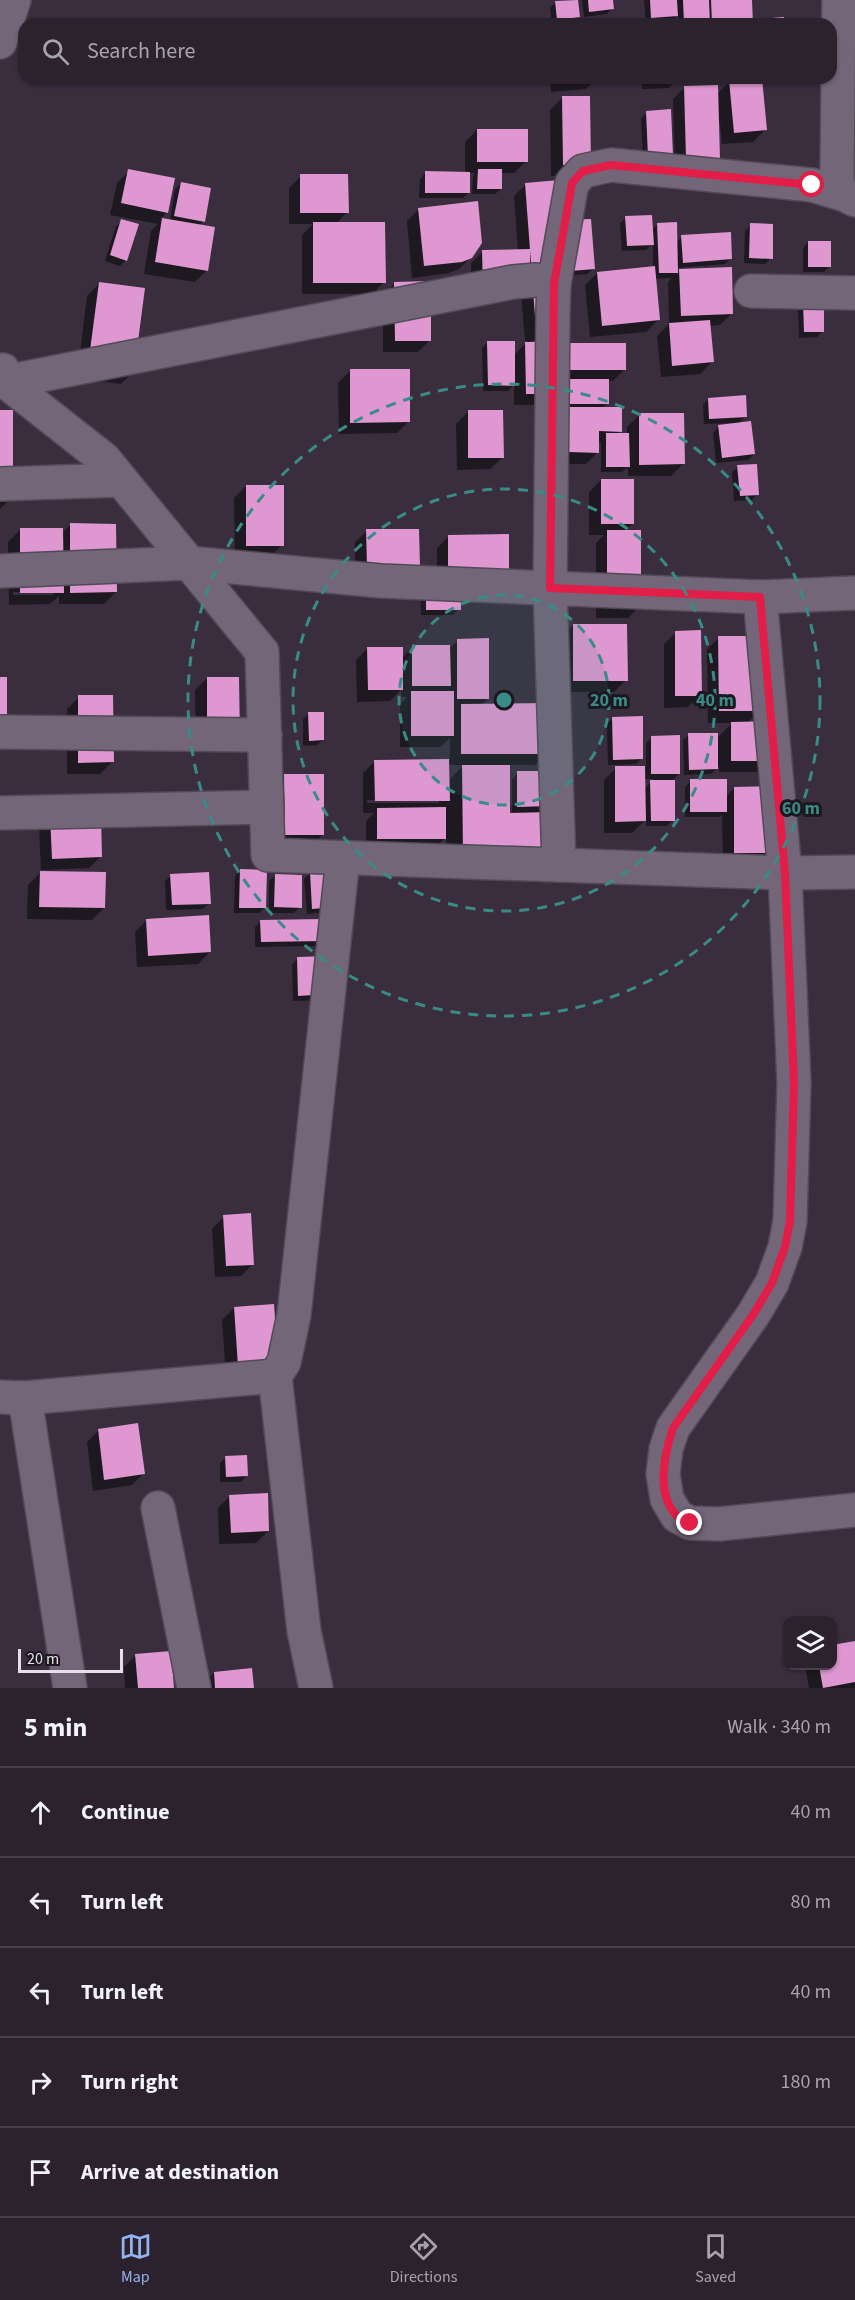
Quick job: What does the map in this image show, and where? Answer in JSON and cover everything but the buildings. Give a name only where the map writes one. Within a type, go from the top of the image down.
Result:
[{"type":"street","points":[[0,42],[14,0]]},
{"type":"street","points":[[839,0],[837,177],[838,186],[849,197]]},
{"type":"street","points":[[559,865],[550,588],[554,284],[572,183],[583,171],[611,165],[812,185],[849,197]]},
{"type":"street","points":[[2,374],[513,282],[536,280],[554,284]]},
{"type":"street","points":[[751,291],[855,293]]},
{"type":"street","points":[[2,374],[104,459],[262,652],[268,855],[785,873],[855,872]]},
{"type":"street","points":[[0,484],[122,480]]},
{"type":"street","points":[[0,571],[189,563],[381,581],[760,597],[855,593]]},
{"type":"street","points":[[760,597],[785,873],[794,1083],[790,1221],[785,1247],[772,1283],[753,1315],[673,1428],[666,1449],[663,1474],[667,1499],[677,1516],[690,1523],[719,1524],[855,1510]]},
{"type":"street","points":[[0,732],[265,735]]},
{"type":"street","points":[[0,813],[267,807]]},
{"type":"street","points":[[316,1688],[304,1631],[275,1376],[284,1362],[294,1315],[343,858]]},
{"type":"street","points":[[70,1688],[12,1397],[275,1376]]},
{"type":"street","points":[[158,1508],[194,1688]]},
{"type":"route","points":[[690,1523],[677,1516],[667,1499],[663,1474],[666,1449],[673,1428],[753,1315],[772,1283],[785,1247],[790,1221],[794,1083],[785,873],[760,597],[550,588],[554,284],[572,183],[583,171],[611,165],[812,185]]}]
